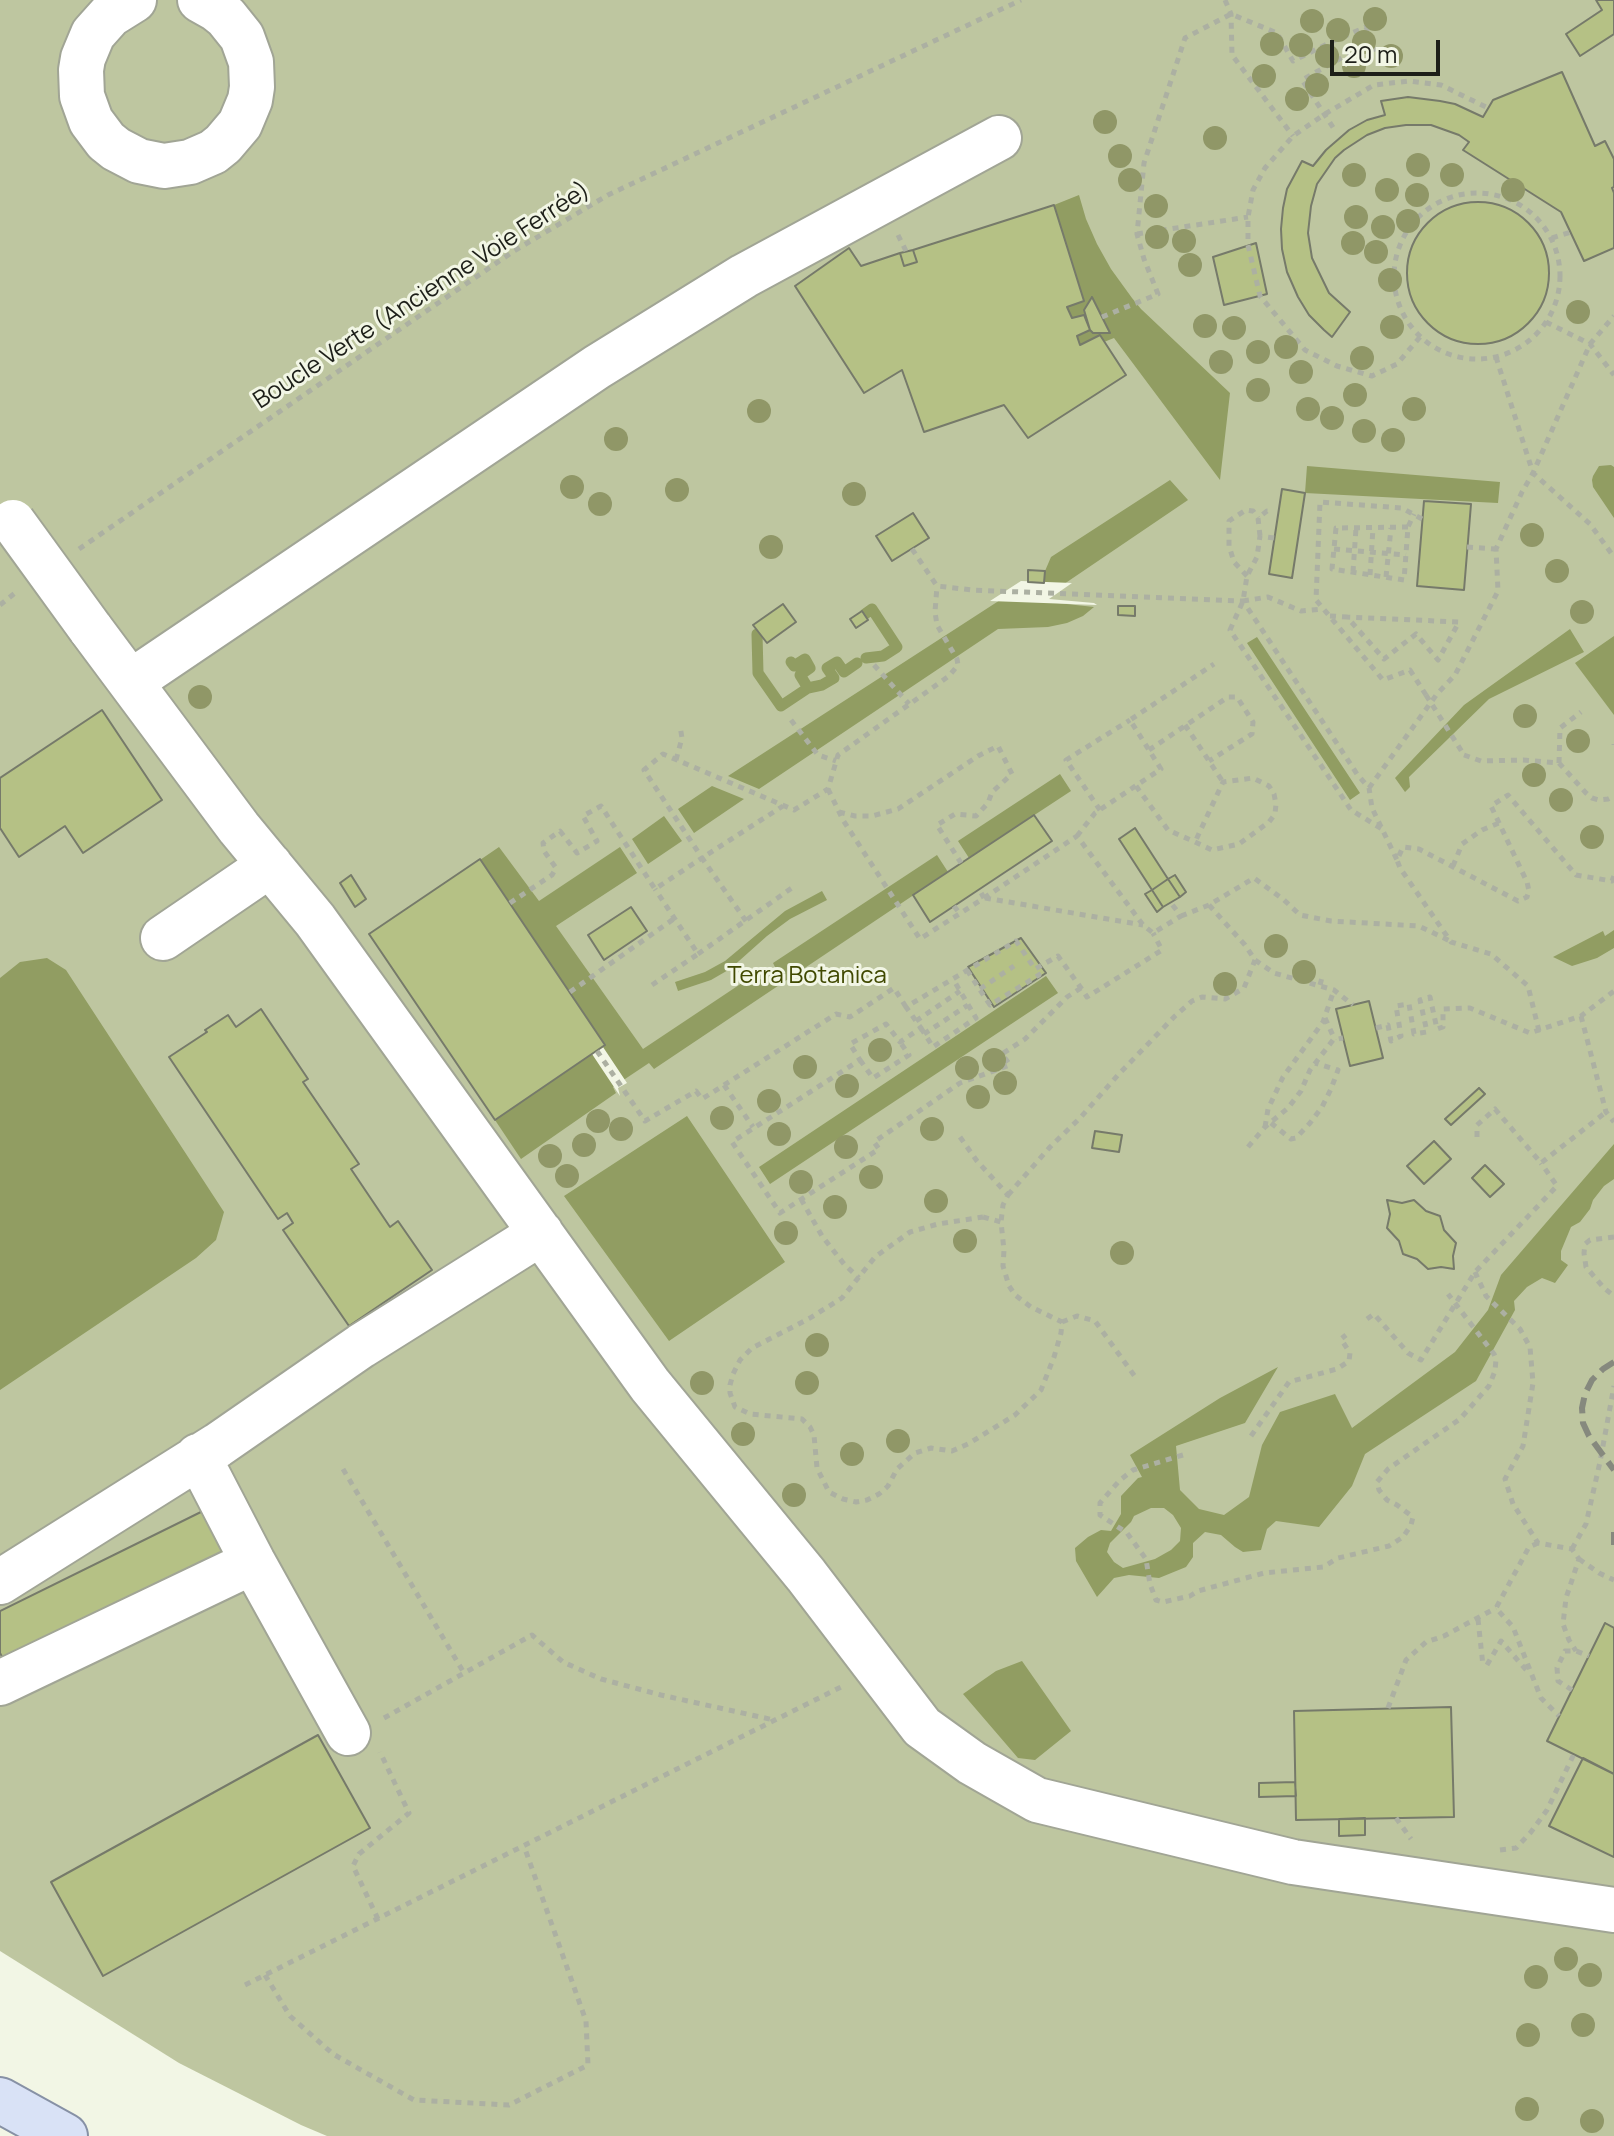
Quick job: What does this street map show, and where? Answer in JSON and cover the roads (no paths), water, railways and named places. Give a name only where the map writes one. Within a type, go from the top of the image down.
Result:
[{"type":"main road","points":[[0,2100],[65,2136]]},
{"type":"lane","points":[[124,2],[101,23],[83,58],[81,83],[85,109],[98,131],[116,149],[139,161],[177,165],[202,158],[223,144],[246,112],[252,87],[251,62],[242,37],[226,17],[200,0]]},
{"type":"lane","points":[[132,681],[597,367],[744,276],[999,138]]},
{"type":"lane","points":[[7,511],[239,828],[315,920],[650,1385],[806,1575],[922,1727],[972,1763],[1037,1800],[1293,1862],[1614,1910]]},
{"type":"lane","points":[[163,938],[270,865]]},
{"type":"lane","points":[[0,1582],[198,1456],[361,1346],[541,1233]]},
{"type":"lane","points":[[198,1456],[253,1562],[368,1731]]},
{"type":"lane","points":[[0,1683],[253,1562]]},
{"type":"waterway","points":[[865,614],[872,609],[897,647],[883,656],[866,658]]},
{"type":"waterway","points":[[759,634],[758,673],[781,706],[808,688],[800,675],[810,668],[805,659],[794,666],[791,662]]},
{"type":"waterway","points":[[808,688],[834,678],[827,668],[837,662],[844,672],[857,663]]},
{"type":"railway","points":[[1614,1362],[1592,1380],[1582,1408],[1583,1423],[1589,1436],[1614,1470]]},
{"type":"railway","points":[[1614,1532],[1614,1545]]},
{"type":"park label","name":"Terra Botanica","points":[[807,976]]}]
